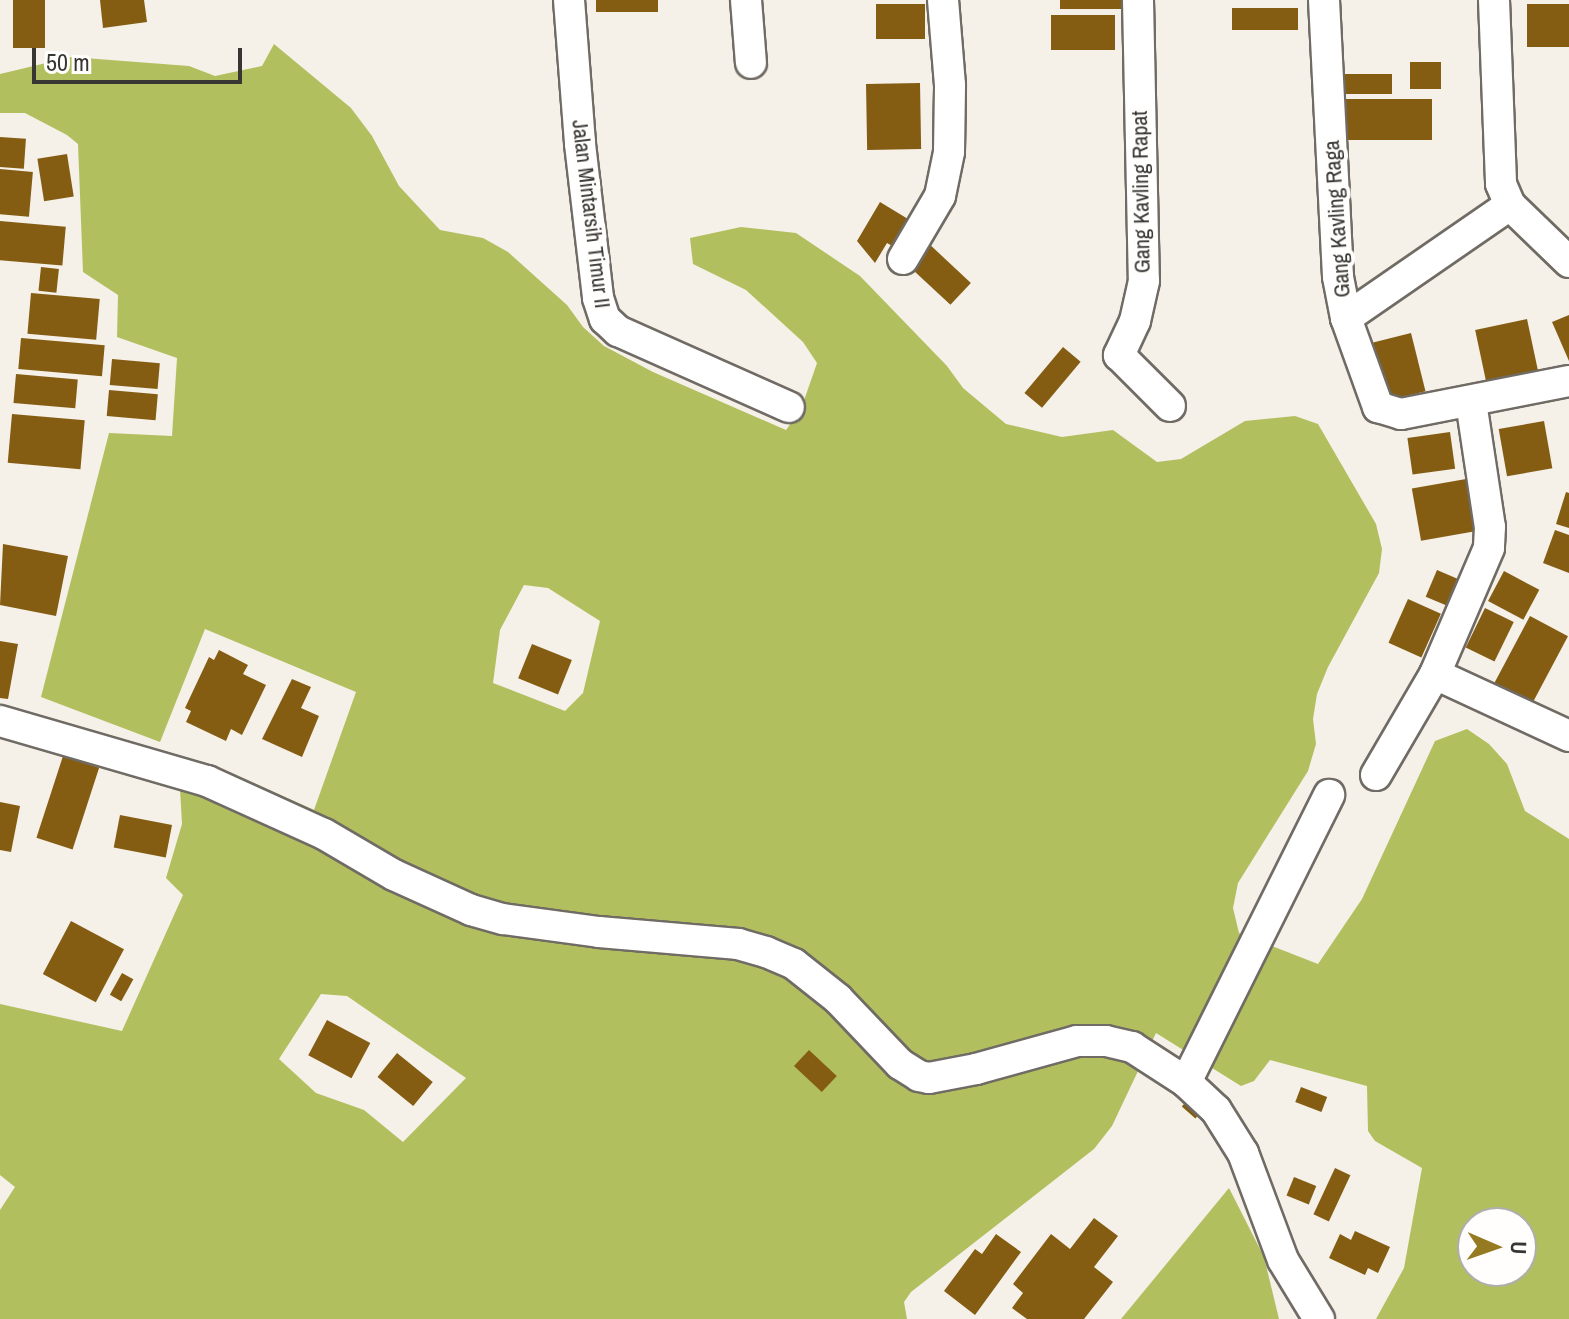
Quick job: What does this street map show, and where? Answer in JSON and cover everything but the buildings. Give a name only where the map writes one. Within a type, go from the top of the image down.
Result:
[{"type":"street","name":"Jalan Mintarsih Timur II","points":[[569,0],[580,144],[598,298],[605,319],[618,331],[789,407]]},
{"type":"street","points":[[746,0],[751,63]]},
{"type":"street","points":[[903,259],[940,196],[949,152],[950,85],[943,0]]},
{"type":"street","name":"Gang Kavling Rapat","points":[[1138,0],[1144,281],[1135,321],[1119,355],[1170,406]]},
{"type":"street","name":"Gang Kavling Raga","points":[[1324,0],[1338,277],[1346,318],[1378,407],[1401,414],[1471,402]]},
{"type":"street","points":[[1494,0],[1501,184],[1510,205],[1569,262]]},
{"type":"street","points":[[1346,318],[1510,205]]},
{"type":"street","points":[[1376,775],[1446,679],[1489,548],[1490,527],[1471,402],[1569,381]]},
{"type":"street","points":[[1446,679],[1569,735]]},
{"type":"street","points":[[0,721],[219,786],[324,834],[394,875],[471,910],[503,919],[599,932],[738,944],[766,952],[794,964],[838,999],[900,1064],[919,1076],[929,1078],[976,1069],[1077,1041],[1106,1041],[1132,1047],[1186,1082],[1216,1110],[1243,1153],[1283,1260],[1319,1319]]},
{"type":"street","points":[[1186,1082],[1329,795]]},
{"type":"green space","points":[[274,44],[351,108],[372,136],[399,186],[440,230],[483,238],[508,252],[567,305],[583,327],[604,346],[653,372],[786,430],[801,409],[817,363],[803,342],[746,290],[693,264],[690,238],[741,227],[796,233],[860,276],[947,366],[963,388],[1006,424],[1062,437],[1113,430],[1157,462],[1181,459],[1245,421],[1295,416],[1318,424],[1376,524],[1382,549],[1379,573],[1328,667],[1317,694],[1313,719],[1316,744],[1308,771],[1238,883],[1233,908],[1239,933],[1318,964],[1362,899],[1435,741],[1467,729],[1489,744],[1507,764],[1525,811],[1569,839],[1569,1319],[1376,1319],[1404,1268],[1422,1168],[1375,1141],[1368,1131],[1367,1086],[1270,1060],[1254,1081],[1241,1086],[1156,1033],[1112,1126],[1094,1149],[911,1292],[904,1302],[907,1319],[0,1319],[0,1210],[15,1187],[0,1175],[0,1004],[122,1031],[183,895],[166,878],[182,824],[180,789],[206,768],[245,779],[314,810],[356,692],[205,629],[160,742],[41,697],[109,433],[172,436],[177,358],[117,337],[118,295],[83,272],[78,144],[25,113],[0,113],[0,74],[71,57],[189,66],[215,76],[262,66]],"holes":[[[524,585],[548,588],[600,621],[583,693],[565,711],[493,683],[500,630]],[[321,994],[347,996],[466,1078],[403,1142],[364,1110],[316,1093],[279,1059]]]},
{"type":"green space","points":[[1229,1188],[1264,1257],[1279,1319],[1121,1319]]}]
